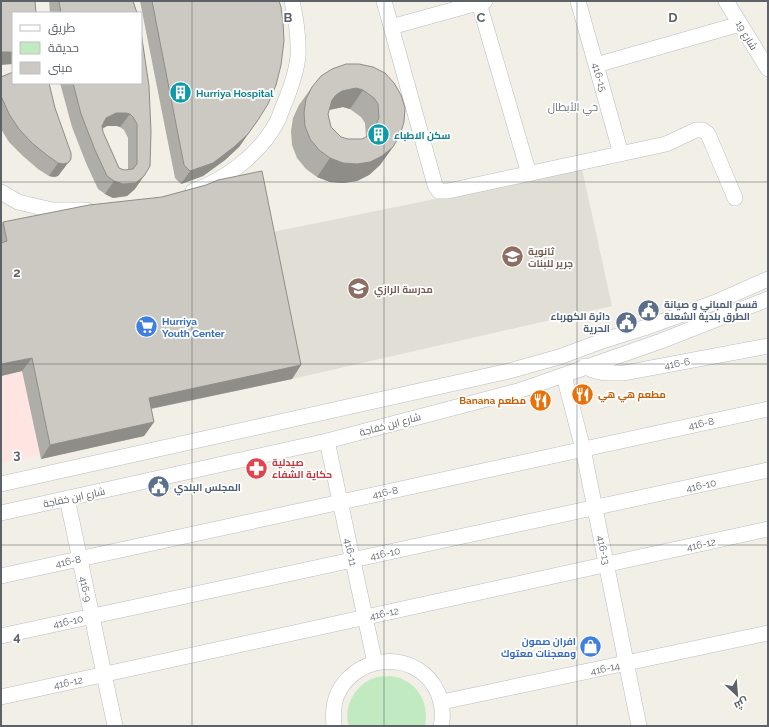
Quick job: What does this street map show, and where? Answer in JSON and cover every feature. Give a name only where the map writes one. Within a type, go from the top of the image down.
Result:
[{"type":"street","points":[[180,194],[194,190],[223,177],[248,158],[264,141],[277,120],[293,81],[298,57],[297,26],[292,1]]},
{"type":"street","points":[[384,1],[435,185],[439,191],[448,191],[666,144],[696,130],[703,130],[708,134],[735,198]]},
{"type":"street","name":"416-15","points":[[578,1],[621,154]]},
{"type":"street","name":"شارع 19","points":[[726,1],[768,69]]},
{"type":"street","points":[[391,27],[482,2],[529,174]]},
{"type":"street","points":[[596,65],[740,24]]},
{"type":"street","points":[[1,192],[18,202],[52,210],[87,210],[103,208]]},
{"type":"street","points":[[1,484],[510,371],[540,363],[716,302],[768,279]]},
{"type":"street","name":"شارع ابن خفاجة","points":[[1,513],[327,441],[518,391],[675,336],[768,299]]},
{"type":"street","name":"416-6","points":[[586,368],[604,373],[624,372],[768,346]]},
{"type":"street","points":[[578,350],[586,368]]},
{"type":"street","name":"416-13","points":[[564,376],[583,449],[639,726]]},
{"type":"street","name":"416-8","points":[[1,576],[768,409]]},
{"type":"street","name":"416-11","points":[[327,441],[375,663]]},
{"type":"street","name":"416-10","points":[[1,636],[768,470]]},
{"type":"street","name":"416-9","points":[[67,498],[115,726]]},
{"type":"street","name":"416-12","points":[[1,697],[768,529]]},
{"type":"street","name":"416-14","points":[[442,702],[768,634]]},
{"type":"street","points":[[333,726],[334,709],[338,694],[347,680],[360,669],[375,663],[392,661],[409,665],[424,674],[435,686],[442,702],[442,726]]},
{"type":"shaded area","points":[[582,169],[612,306],[292,379],[263,234]]},
{"type":"shaded area","points":[[1,275],[40,455],[1,463]]},
{"type":"green space","points":[[390,676],[400,678],[409,683],[419,692],[426,712],[425,726],[349,726],[347,718],[348,711],[353,696],[358,689],[370,680]]},
{"type":"building","points":[[1,1],[35,1],[36,12],[12,12],[12,52],[1,52]]},
{"type":"building","points":[[59,1],[133,1],[137,12],[61,12]]},
{"type":"building","name":"Hurriya Hospital","points":[[152,1],[279,1],[281,7],[284,41],[281,65],[276,85],[268,104],[248,134],[234,147],[213,163],[190,171],[184,165]]},
{"type":"building","points":[[142,39],[149,86],[151,132],[150,166],[144,176],[136,183],[123,184],[114,181],[107,176],[81,114],[73,84],[142,84]],"holes":[[[116,113],[130,114],[137,124],[137,164],[133,169],[124,170],[119,168],[103,132],[102,126],[106,118]]]},
{"type":"building","points":[[346,64],[359,64],[373,67],[385,73],[394,83],[401,95],[405,108],[404,122],[400,135],[393,147],[382,156],[370,162],[357,164],[343,163],[330,158],[319,150],[310,139],[305,126],[304,113],[306,99],[312,87],[321,76],[332,69]],"holes":[[[356,88],[363,90],[374,98],[378,104],[379,118],[373,131],[362,139],[348,139],[341,137],[331,127],[328,114],[332,100],[342,91]]]},
{"type":"building","points":[[12,72],[12,84],[49,84],[55,108],[71,153],[71,159],[68,163],[58,163],[32,143],[19,129],[9,114],[1,96],[1,77]]},
{"type":"building","name":"Hurriya Youth Center","points":[[262,171],[301,365],[149,398],[154,422],[50,445],[32,358],[1,364],[1,243],[7,241],[3,222],[89,205],[162,197],[206,185],[218,180]]},
{"type":"place","name":"Hurriya Hospital","points":[[180,93]]},
{"type":"place","name":"سكن الاطباء","points":[[379,135]]},
{"type":"place","name":"ثانوية جرير للبنات","points":[[513,257]]},
{"type":"place","name":"مدرسة الرازي","points":[[359,289]]},
{"type":"place","name":"قسم المباني و صيانة الطرق بلدية الشعلة","points":[[649,310]]},
{"type":"place","name":"دائرة الكهرباء الحرية","points":[[626,322]]},
{"type":"place","name":"Hurriya Youth Center","points":[[147,327]]},
{"type":"place","name":"مطعم هي هي","points":[[582,394]]},
{"type":"place","name":"Banana مطعم","points":[[541,400]]},
{"type":"place","name":"صيدلية حكاية الشفاء","points":[[257,468]]},
{"type":"place","name":"المجلس البلدي","points":[[159,487]]},
{"type":"place","name":"افران صمون ومعجنات معتوكَ","points":[[591,647]]},
{"type":"district","name":"حي الأبطال","points":[[573,107]]}]
